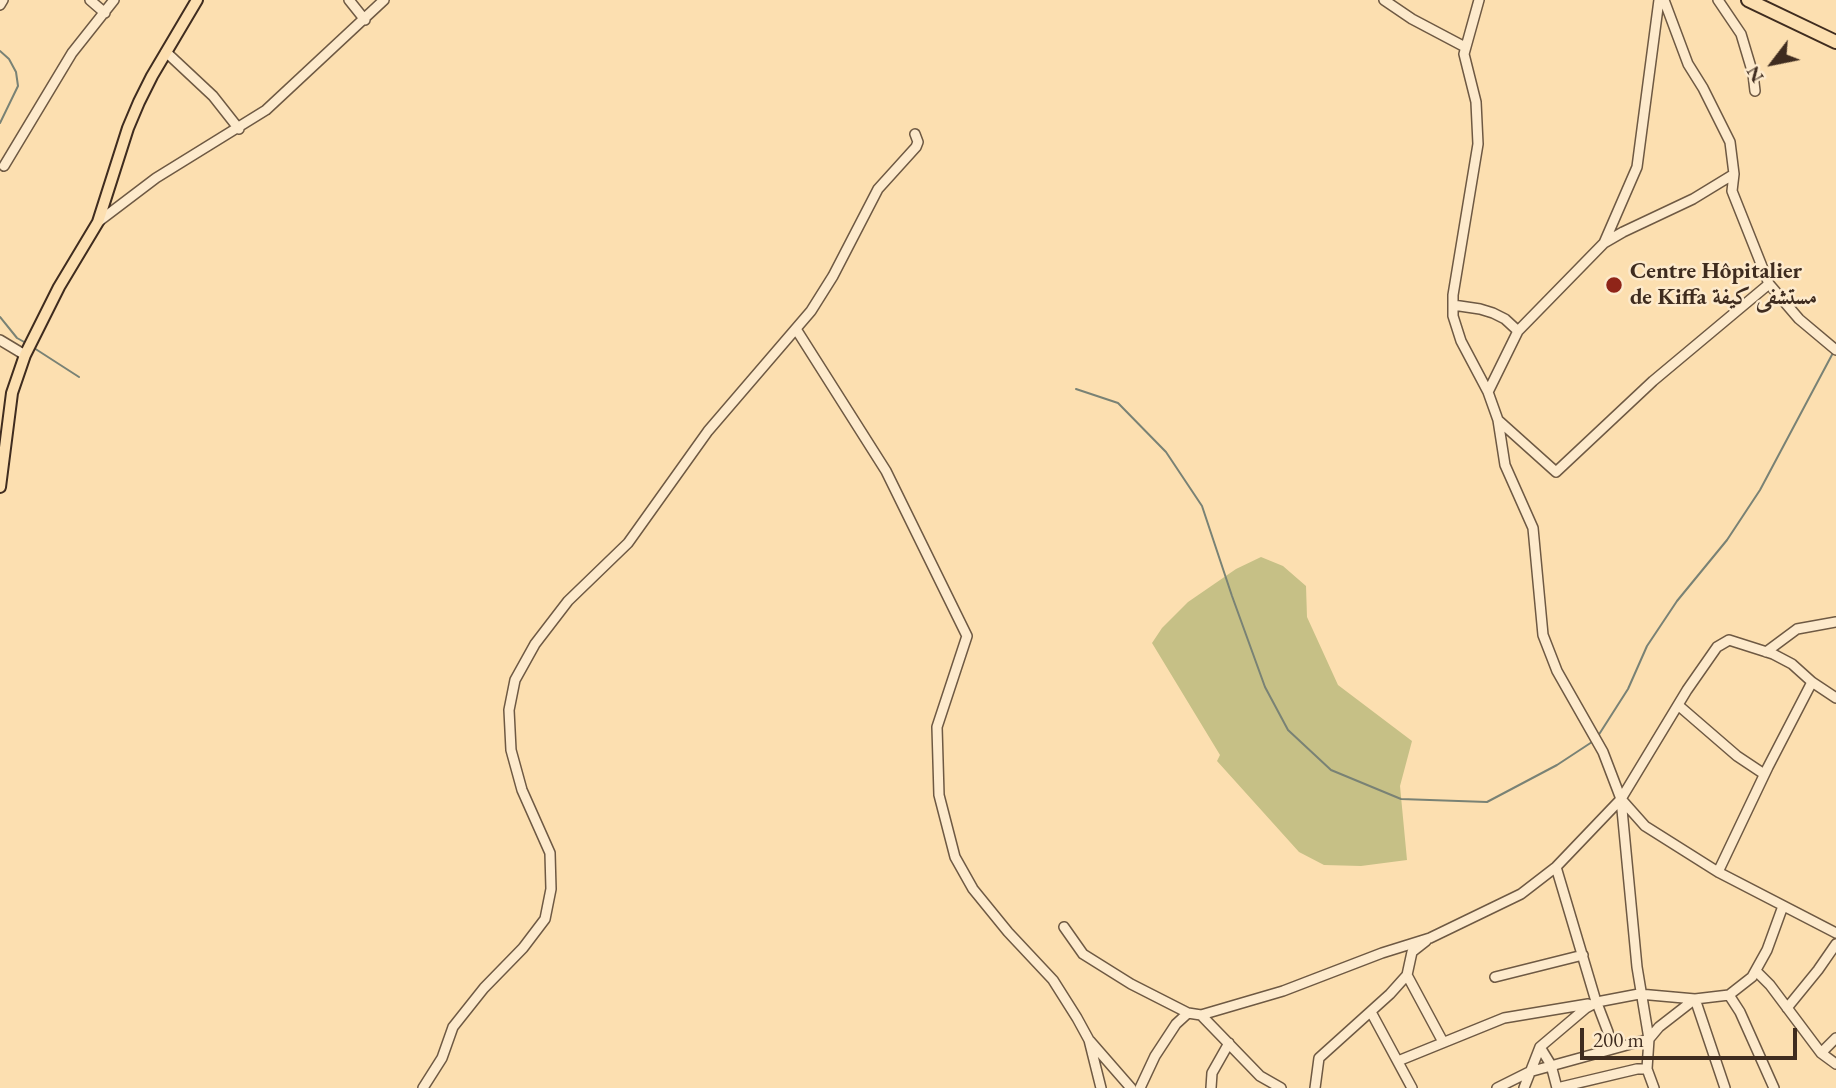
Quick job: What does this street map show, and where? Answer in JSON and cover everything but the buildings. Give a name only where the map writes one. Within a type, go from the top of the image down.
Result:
[{"type":"highway","points":[[1748,0],[1836,42]]},
{"type":"main road","points":[[0,487],[12,393],[25,355],[59,287],[98,222],[128,128],[152,76],[197,0]]},
{"type":"street","points":[[0,5],[4,0]]},
{"type":"street","points":[[90,0],[105,13]]},
{"type":"street","points":[[4,166],[72,53],[114,0]]},
{"type":"street","points":[[349,0],[365,20]]},
{"type":"street","points":[[98,222],[156,178],[266,110],[384,0]]},
{"type":"street","points":[[1384,0],[1420,24],[1465,47]]},
{"type":"street","points":[[1662,0],[1688,64],[1730,142],[1734,174],[1732,191],[1769,284],[1799,319],[1836,350]]},
{"type":"street","points":[[1604,243],[1637,167],[1662,0]]},
{"type":"street","points":[[1718,0],[1741,34],[1753,74],[1755,91]]},
{"type":"street","points":[[1475,2],[1464,54],[1476,102],[1478,144],[1453,305],[1456,327],[1488,392],[1498,420],[1505,466],[1533,528],[1543,635],[1557,671],[1602,752],[1621,799],[1628,889],[1649,1039],[1647,1069],[1654,1088]]},
{"type":"street","points":[[166,52],[213,96],[239,129]]},
{"type":"street","points":[[422,1088],[442,1058],[453,1027],[545,919],[551,889],[550,853],[522,790],[512,750],[509,710],[515,680],[535,643],[560,611],[591,576],[628,543],[708,431],[811,311],[833,276],[878,189],[916,147],[918,142],[915,134]]},
{"type":"street","points":[[1488,392],[1518,331],[1604,243],[1693,199],[1734,174]]},
{"type":"street","points":[[1498,420],[1556,472],[1662,373],[1769,284]]},
{"type":"street","points":[[1453,305],[1493,313],[1505,319],[1518,331]]},
{"type":"street","points":[[796,329],[886,471],[967,636],[937,727],[939,795],[955,857],[972,889],[1053,980],[1088,1040],[1101,1088]]},
{"type":"street","points":[[0,340],[25,355]]},
{"type":"street","points":[[1766,652],[1797,629],[1836,622]]},
{"type":"street","points":[[1064,927],[1083,954],[1131,984],[1188,1013],[1201,1015],[1283,991],[1382,953],[1430,938],[1521,894],[1556,867],[1621,799],[1717,647],[1729,640],[1792,664],[1836,698]]},
{"type":"street","points":[[1718,872],[1764,774],[1812,682]]},
{"type":"street","points":[[1678,705],[1737,756],[1764,774]]},
{"type":"street","points":[[1621,799],[1645,826],[1718,872],[1836,933]]},
{"type":"street","points":[[1556,867],[1611,1049]]},
{"type":"street","points":[[1398,1060],[1504,1018],[1642,995],[1695,999],[1729,995],[1756,971],[1767,950],[1783,906]]},
{"type":"street","points":[[1315,1088],[1320,1058],[1407,975],[1412,952],[1430,938]]},
{"type":"street","points":[[1787,1008],[1836,944]]},
{"type":"street","points":[[1495,976],[1583,955]]},
{"type":"street","points":[[1756,971],[1821,1053],[1836,1064]]},
{"type":"street","points":[[1407,975],[1443,1042]]},
{"type":"street","points":[[1729,995],[1740,1012],[1774,1088]]},
{"type":"street","points":[[1497,1088],[1529,1072],[1649,1039],[1659,1027],[1695,999]]},
{"type":"street","points":[[1695,999],[1725,1088]]},
{"type":"street","points":[[1524,1088],[1540,1047],[1586,1007],[1597,1002]]},
{"type":"street","points":[[1371,1012],[1412,1088]]},
{"type":"street","points":[[1140,1088],[1155,1056],[1176,1024],[1188,1013]]},
{"type":"street","points":[[1201,1015],[1261,1076],[1281,1088]]},
{"type":"street","points":[[1821,1053],[1836,1038]]},
{"type":"street","points":[[1088,1040],[1131,1088]]},
{"type":"street","points":[[1211,1088],[1212,1073],[1229,1043]]},
{"type":"street","points":[[1540,1047],[1551,1065],[1557,1088],[1647,1069]]},
{"type":"shaded area","points":[[1261,557],[1283,566],[1306,586],[1307,617],[1338,685],[1412,741],[1400,786],[1407,860],[1361,866],[1324,865],[1299,852],[1217,761],[1220,755],[1152,643],[1162,628],[1188,602],[1236,569]]},
{"type":"waterway","points":[[0,51],[9,59],[16,72],[18,86],[0,123]]},
{"type":"waterway","points":[[0,317],[17,338],[26,343]]},
{"type":"waterway","points":[[34,348],[79,377]]},
{"type":"waterway","points":[[1598,736],[1628,689],[1647,646],[1677,601],[1727,540],[1760,490],[1834,351]]},
{"type":"waterway","points":[[1076,389],[1118,403],[1166,452],[1202,506],[1265,687],[1288,730],[1331,770],[1401,799],[1487,802],[1557,765],[1592,742]]},
{"type":"place","name":"Centre Hôpitalier de Kiffa مستشفى كيفة","points":[[1614,285]]}]
